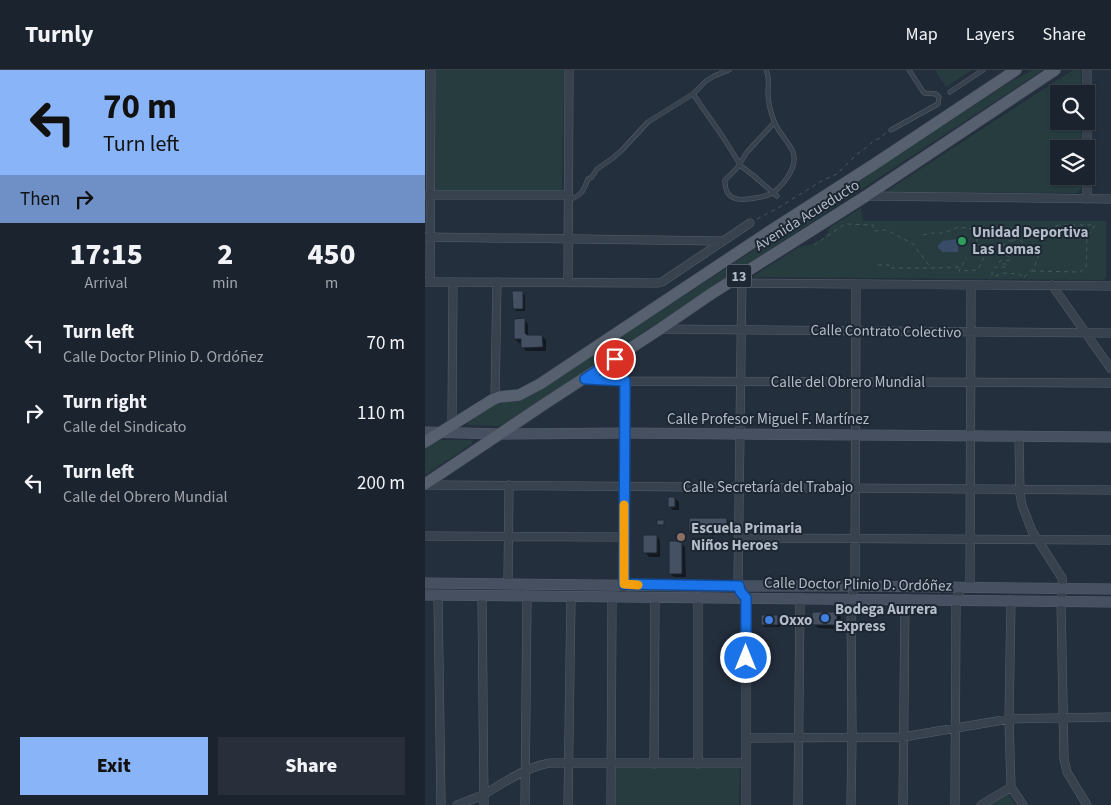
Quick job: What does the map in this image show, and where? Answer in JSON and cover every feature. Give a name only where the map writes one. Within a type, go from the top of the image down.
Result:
[{"type":"main road","name":"Avenida Acueducto","points":[[425,442],[495,398],[519,395],[540,384],[1016,70]]},
{"type":"main road","name":"Avenida Acueducto","points":[[425,484],[694,305],[729,283],[742,279],[1055,70]]},
{"type":"street","points":[[431,70],[428,108],[427,282],[662,282],[750,223]]},
{"type":"street","points":[[568,282],[569,70]]},
{"type":"street","points":[[1087,70],[1087,199]]},
{"type":"street","points":[[428,195],[568,197]]},
{"type":"street","points":[[866,196],[1111,199]]},
{"type":"street","points":[[427,237],[723,241]]},
{"type":"street","points":[[746,805],[746,598],[740,591],[739,586],[742,279],[856,284],[1111,286]]},
{"type":"street","points":[[452,424],[453,282]]},
{"type":"street","points":[[495,398],[497,282]]},
{"type":"street","points":[[851,805],[851,599],[855,586],[856,284]]},
{"type":"street","points":[[955,805],[956,600],[966,587],[970,540],[971,285]]},
{"type":"street","points":[[1053,285],[1111,369]]},
{"type":"street","name":"Calle Contrato Colectivo","points":[[660,329],[1111,333]]},
{"type":"street","name":"Calle del Obrero Mundial","points":[[585,379],[741,382],[1111,383]]},
{"type":"street","points":[[623,597],[625,381]]},
{"type":"street","name":"Calle Profesor Miguel F. Martínez","points":[[425,432],[1111,437]]},
{"type":"street","points":[[1019,436],[1019,489],[1022,505],[1037,540],[1062,578],[1064,759],[1067,772],[1087,805]]},
{"type":"street","name":"Calle Secretaría del Trabajo","points":[[425,484],[1111,490]]},
{"type":"street","points":[[508,584],[509,486]]},
{"type":"street","points":[[425,536],[624,537]]},
{"type":"street","points":[[739,538],[1111,540]]},
{"type":"street","name":"Calle Doctor Plinio D. Ordóñez","points":[[425,583],[1111,589]]},
{"type":"street","points":[[688,586],[693,598],[698,764]]},
{"type":"street","name":"Calle Doctor Plinio D. Ordóñez","points":[[425,595],[1111,602]]},
{"type":"street","points":[[438,595],[441,805]]},
{"type":"street","points":[[482,595],[484,805]]},
{"type":"street","points":[[525,805],[527,595]]},
{"type":"street","points":[[569,805],[571,596]]},
{"type":"street","points":[[611,805],[612,597]]},
{"type":"street","points":[[654,764],[655,597]]},
{"type":"street","points":[[798,805],[800,598]]},
{"type":"street","points":[[903,805],[905,599]]},
{"type":"street","points":[[1011,600],[1009,718],[1011,787],[1023,805]]},
{"type":"street","points":[[747,738],[903,737],[1009,718],[1111,717]]},
{"type":"street","points":[[457,805],[484,794],[525,770],[537,765],[550,763],[746,763]]},
{"type":"street","points":[[981,805],[1011,787]]},
{"type":"lane","points":[[568,197],[579,195],[583,192],[588,179],[600,167],[618,154],[649,122],[693,94],[706,81],[729,70]]},
{"type":"lane","points":[[766,70],[769,82],[769,106],[774,122],[791,147],[794,161],[787,177],[775,194],[745,200],[730,196],[726,191],[725,180],[774,122]]},
{"type":"lane","points":[[891,130],[934,107],[939,102],[939,97],[936,94],[924,93],[909,70]]},
{"type":"lane","points":[[951,92],[983,70]]},
{"type":"lane","points":[[693,94],[743,169],[775,194]]},
{"type":"path","points":[[750,223],[823,180],[837,174],[873,140],[880,138],[891,130]]},
{"type":"path","points":[[814,245],[845,224],[873,224],[874,231],[886,230],[912,243],[931,268]]},
{"type":"path","points":[[1011,240],[1015,246],[1005,252],[1010,257],[1010,260],[999,262],[1000,264],[1007,264],[1007,267],[995,267],[991,273],[992,276],[996,277],[1003,273],[1011,273],[1020,274],[1023,278],[1034,268],[1045,238],[1059,225]]},
{"type":"path","points":[[985,256],[980,249],[980,245],[977,244],[978,233],[985,228],[1035,228],[1043,230],[1059,225],[1095,226],[1087,238],[1086,268],[1081,272],[1032,271]]},
{"type":"path","points":[[923,235],[945,233],[958,228],[975,229],[978,233]]},
{"type":"path","points":[[967,258],[959,271],[978,270],[991,248],[1003,246],[1007,241],[1011,240],[1020,240],[1030,250],[1039,251]]},
{"type":"path","points":[[878,265],[889,265],[889,268],[961,267]]},
{"type":"green space","points":[[436,70],[564,70],[562,191],[435,191]]},
{"type":"green space","points":[[935,70],[972,70],[946,87]]},
{"type":"green space","points":[[1033,70],[1043,70],[504,424],[499,426],[468,425],[467,423],[494,405],[524,399],[533,395],[1008,83]]},
{"type":"green space","points":[[1073,70],[1081,71],[1081,85],[1050,85],[1050,130],[1081,130],[1081,140],[1050,140],[1050,185],[1081,185],[1081,189],[1077,193],[889,192],[888,190]]},
{"type":"green space","name":"Unidad Deportiva Las Lomas","points":[[861,208],[863,221],[1106,221],[1106,278],[1103,280],[752,277],[799,247],[813,244],[824,238],[830,227]]},
{"type":"green space","points":[[439,440],[472,440],[472,444],[425,475],[425,449]]},
{"type":"green space","points":[[616,768],[740,768],[739,805],[615,805]]},
{"type":"green space","points":[[1008,794],[1016,805],[988,805]]},
{"type":"water","points":[[958,239],[958,252],[942,252],[938,248],[942,241]]},
{"type":"building","points":[[512,291],[523,291],[523,309],[513,309]]},
{"type":"building","points":[[525,318],[525,333],[527,335],[542,335],[543,347],[521,348],[521,339],[514,339],[514,319]]},
{"type":"building","points":[[668,497],[675,497],[675,507],[668,507]]},
{"type":"building","points":[[689,518],[727,518],[727,531],[689,532]]},
{"type":"building","points":[[657,520],[664,520],[664,525],[657,525]]},
{"type":"building","points":[[643,535],[657,535],[657,553],[643,553]]},
{"type":"building","points":[[669,541],[682,541],[682,574],[669,574]]},
{"type":"building","name":"Bodega Aurrera Express","points":[[812,612],[837,612],[837,625],[812,625]]},
{"type":"building","name":"Oxxo","points":[[761,615],[778,615],[778,625],[761,625]]},
{"type":"slow traffic","points":[[624,505],[624,584],[638,585]]},
{"type":"place","name":"Unidad Deportiva Las Lomas","points":[[962,241]]},
{"type":"place","name":"Escuela Primaria Niños Heroes","points":[[681,537]]},
{"type":"place","name":"Bodega Aurrera Express","points":[[825,618]]},
{"type":"place","name":"Oxxo","points":[[769,620]]},
{"type":"route","points":[[615,359],[585,379],[625,381],[624,584],[739,586],[740,591],[746,598],[746,658]]}]
